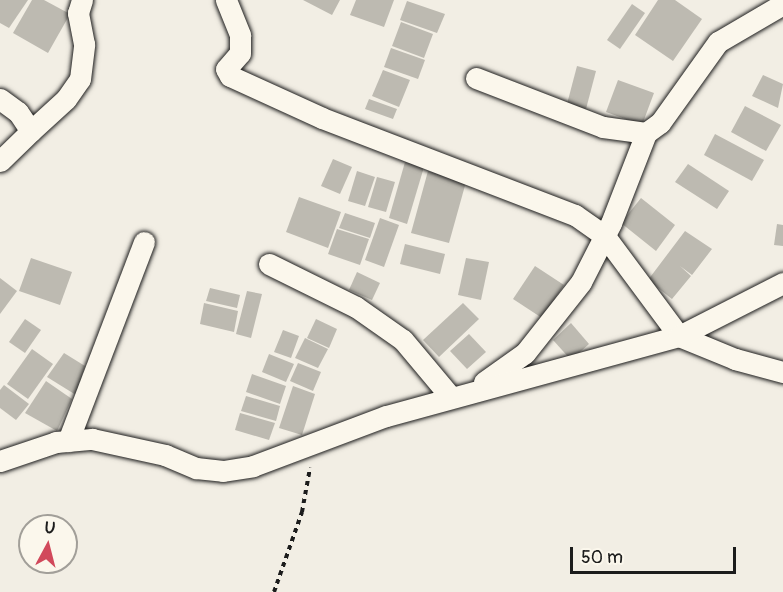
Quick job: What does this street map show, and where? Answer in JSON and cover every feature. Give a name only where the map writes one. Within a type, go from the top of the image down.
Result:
[{"type":"street","points":[[0,161],[66,99],[80,79],[84,44],[78,13],[82,0]]},
{"type":"street","points":[[226,0],[240,35],[240,53],[226,69],[230,76],[322,118],[575,216],[604,235],[679,336],[735,359],[783,372]]},
{"type":"street","points":[[471,391],[525,353],[581,282],[604,235],[646,133],[660,123],[718,42],[783,4]]},
{"type":"street","points":[[476,78],[603,127],[646,133]]},
{"type":"street","points":[[0,99],[18,112],[31,130]]},
{"type":"street","points":[[68,441],[144,242]]},
{"type":"street","points":[[269,264],[356,307],[404,340],[450,396]]},
{"type":"street","points":[[0,461],[68,441],[92,439],[128,444],[196,468],[223,471],[253,466],[314,440],[450,396],[679,336],[783,283]]},
{"type":"path","points":[[274,592],[302,513],[314,440]]},
{"type":"building","points":[[0,0],[28,0],[9,28],[0,23]]},
{"type":"building","points":[[32,0],[44,0],[70,14],[48,53],[13,33]]},
{"type":"building","points":[[303,0],[340,0],[332,15]]},
{"type":"building","points":[[356,0],[394,0],[384,27],[350,15]]},
{"type":"building","points":[[658,0],[675,0],[702,19],[673,61],[635,35]]},
{"type":"building","points":[[407,1],[445,14],[437,33],[400,20]]},
{"type":"building","points":[[632,4],[645,13],[620,49],[607,40]]},
{"type":"building","points":[[401,22],[433,34],[424,58],[392,46]]},
{"type":"building","points":[[391,48],[425,60],[418,79],[384,67]]},
{"type":"building","points":[[577,66],[596,71],[586,109],[567,104]]},
{"type":"building","points":[[383,70],[410,80],[399,107],[372,96]]},
{"type":"building","points":[[763,75],[783,84],[778,108],[752,96]]},
{"type":"building","points":[[618,80],[654,93],[642,125],[606,112]]},
{"type":"building","points":[[369,99],[397,109],[393,119],[365,109]]},
{"type":"building","points":[[745,106],[781,125],[766,151],[731,132]]},
{"type":"building","points":[[715,134],[764,160],[752,181],[704,155]]},
{"type":"building","points":[[333,159],[352,167],[340,194],[321,186]]},
{"type":"building","points":[[405,162],[424,167],[407,224],[389,218]]},
{"type":"building","points":[[688,164],[729,191],[717,209],[675,182]]},
{"type":"building","points":[[357,171],[375,177],[365,206],[348,201]]},
{"type":"building","points":[[428,171],[466,182],[449,243],[411,233]]},
{"type":"building","points":[[377,177],[395,182],[386,212],[368,207]]},
{"type":"building","points":[[299,197],[341,212],[328,248],[286,232]]},
{"type":"building","points":[[641,198],[675,225],[656,251],[621,223]]},
{"type":"building","points":[[345,213],[375,223],[370,238],[339,228]]},
{"type":"building","points":[[380,218],[399,225],[384,267],[365,260]]},
{"type":"building","points":[[777,224],[783,225],[783,246],[774,245]]},
{"type":"building","points":[[337,229],[369,239],[360,265],[328,254]]},
{"type":"building","points":[[685,231],[712,249],[692,275],[680,266],[691,276],[672,299],[648,280]]},
{"type":"building","points":[[405,244],[445,254],[440,274],[400,264]]},
{"type":"building","points":[[31,258],[72,272],[60,305],[19,291]]},
{"type":"building","points":[[466,258],[489,262],[481,300],[458,295]]},
{"type":"building","points":[[535,266],[564,285],[542,318],[513,299]]},
{"type":"building","points":[[357,272],[380,283],[372,300],[349,290]]},
{"type":"building","points":[[0,278],[17,291],[0,314]]},
{"type":"building","points":[[210,288],[240,295],[237,308],[206,301]]},
{"type":"building","points":[[247,291],[262,294],[251,338],[236,334]]},
{"type":"building","points":[[204,303],[238,311],[234,332],[200,324]]},
{"type":"building","points":[[463,303],[479,319],[439,357],[423,340]]},
{"type":"building","points":[[25,319],[41,330],[25,353],[9,342]]},
{"type":"building","points":[[316,319],[337,329],[329,348],[307,338]]},
{"type":"building","points":[[571,323],[589,344],[571,360],[553,340]]},
{"type":"building","points":[[283,330],[299,336],[291,358],[274,352]]},
{"type":"building","points":[[469,334],[486,352],[467,369],[450,351]]},
{"type":"building","points":[[305,338],[328,349],[318,368],[295,358]]},
{"type":"building","points":[[32,349],[53,364],[28,399],[7,384]]},
{"type":"building","points":[[64,353],[85,366],[76,395],[47,377]]},
{"type":"building","points":[[269,354],[294,364],[286,382],[262,372]]},
{"type":"building","points":[[298,363],[321,372],[313,391],[290,381]]},
{"type":"building","points":[[252,374],[286,386],[280,404],[246,392]]},
{"type":"building","points":[[46,381],[72,399],[57,431],[25,413]]},
{"type":"building","points":[[4,385],[29,404],[16,420],[0,408],[0,390]]},
{"type":"building","points":[[293,386],[315,394],[302,435],[279,428]]},
{"type":"building","points":[[246,396],[280,406],[276,421],[241,411]]},
{"type":"building","points":[[240,413],[275,423],[269,440],[235,430]]}]
